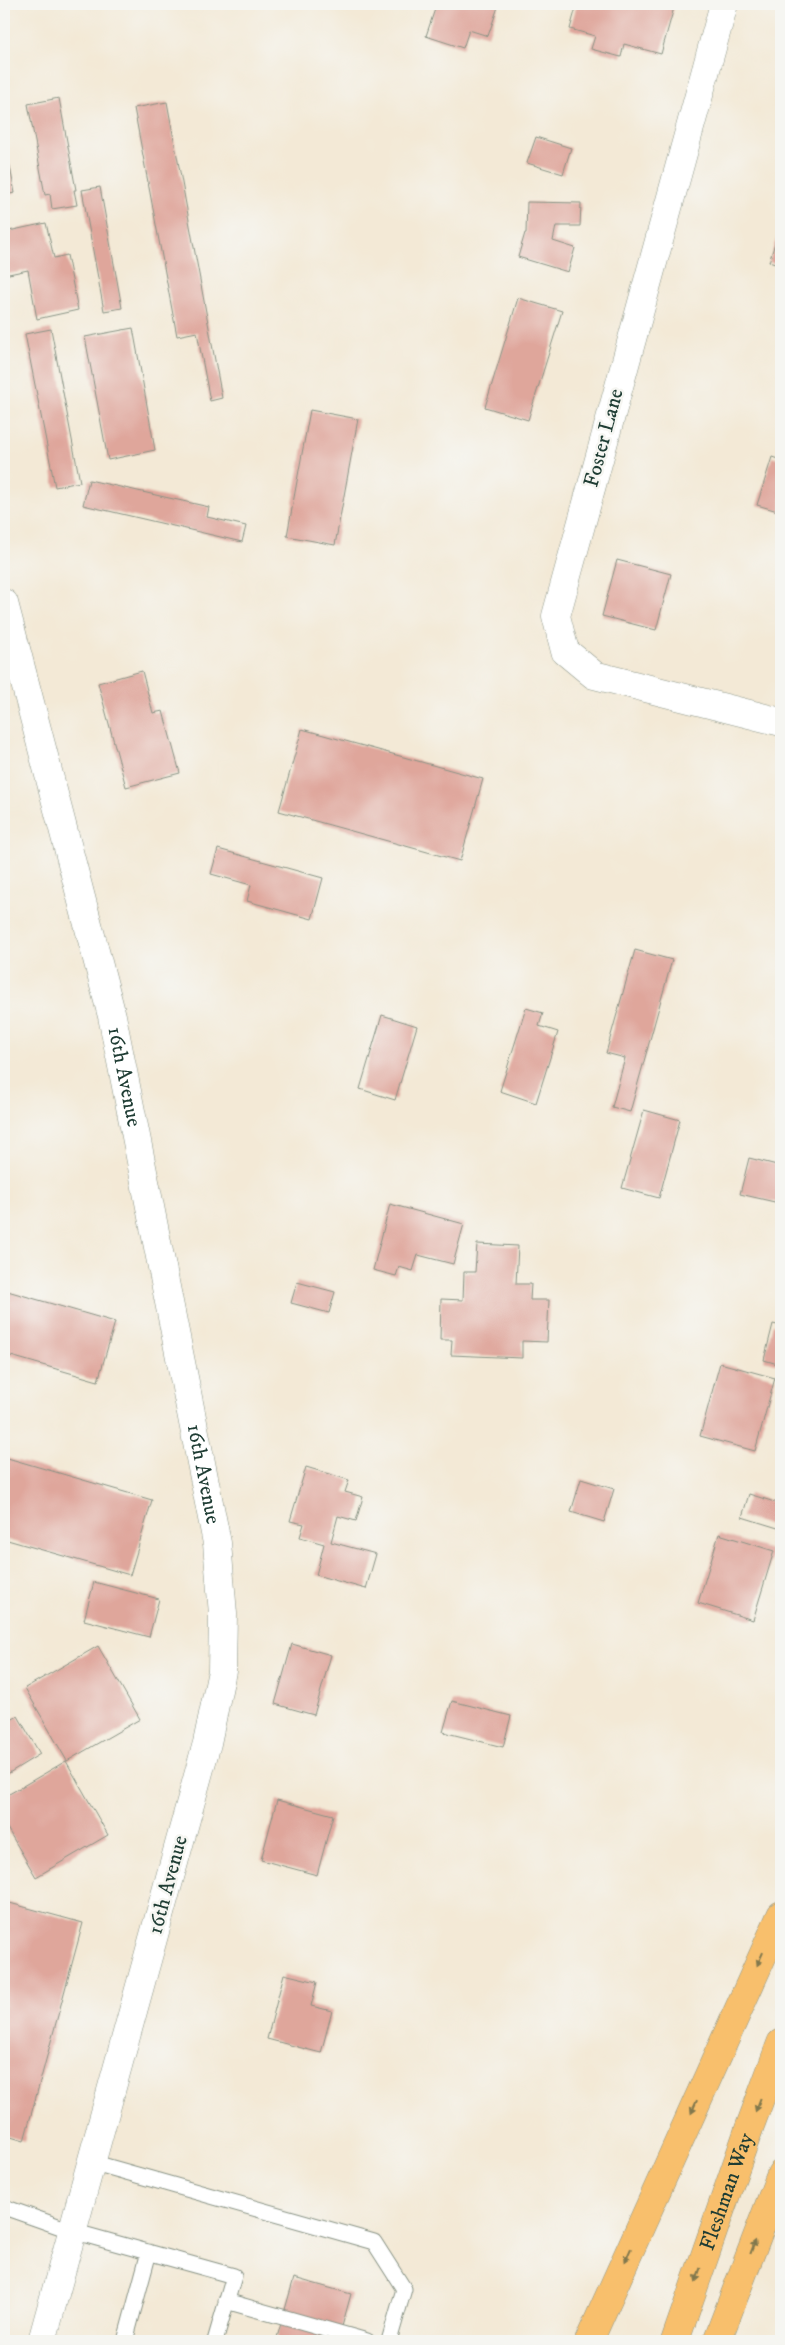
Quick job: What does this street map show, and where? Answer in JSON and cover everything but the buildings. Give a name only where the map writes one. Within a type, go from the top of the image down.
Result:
[{"type":"main road","points":[[589,2341],[781,1915]]},
{"type":"main road","name":"Fleshman Way","points":[[675,2341],[781,2043]]},
{"type":"main road","name":"Fleshman Way","points":[[717,2341],[781,2174]]},
{"type":"street","name":"Foster Lane","points":[[724,4],[556,616],[565,651],[594,675],[781,722]]},
{"type":"street","name":"16th Avenue","points":[[4,603],[112,1016],[217,1543],[223,1614],[222,1671],[207,1743],[42,2341]]},
{"type":"lane","points":[[91,2162],[374,2242],[404,2289],[389,2341]]},
{"type":"lane","points":[[4,2208],[72,2231],[234,2276],[215,2341]]},
{"type":"lane","points":[[125,2341],[149,2252]]},
{"type":"lane","points":[[226,2301],[367,2341]]}]
